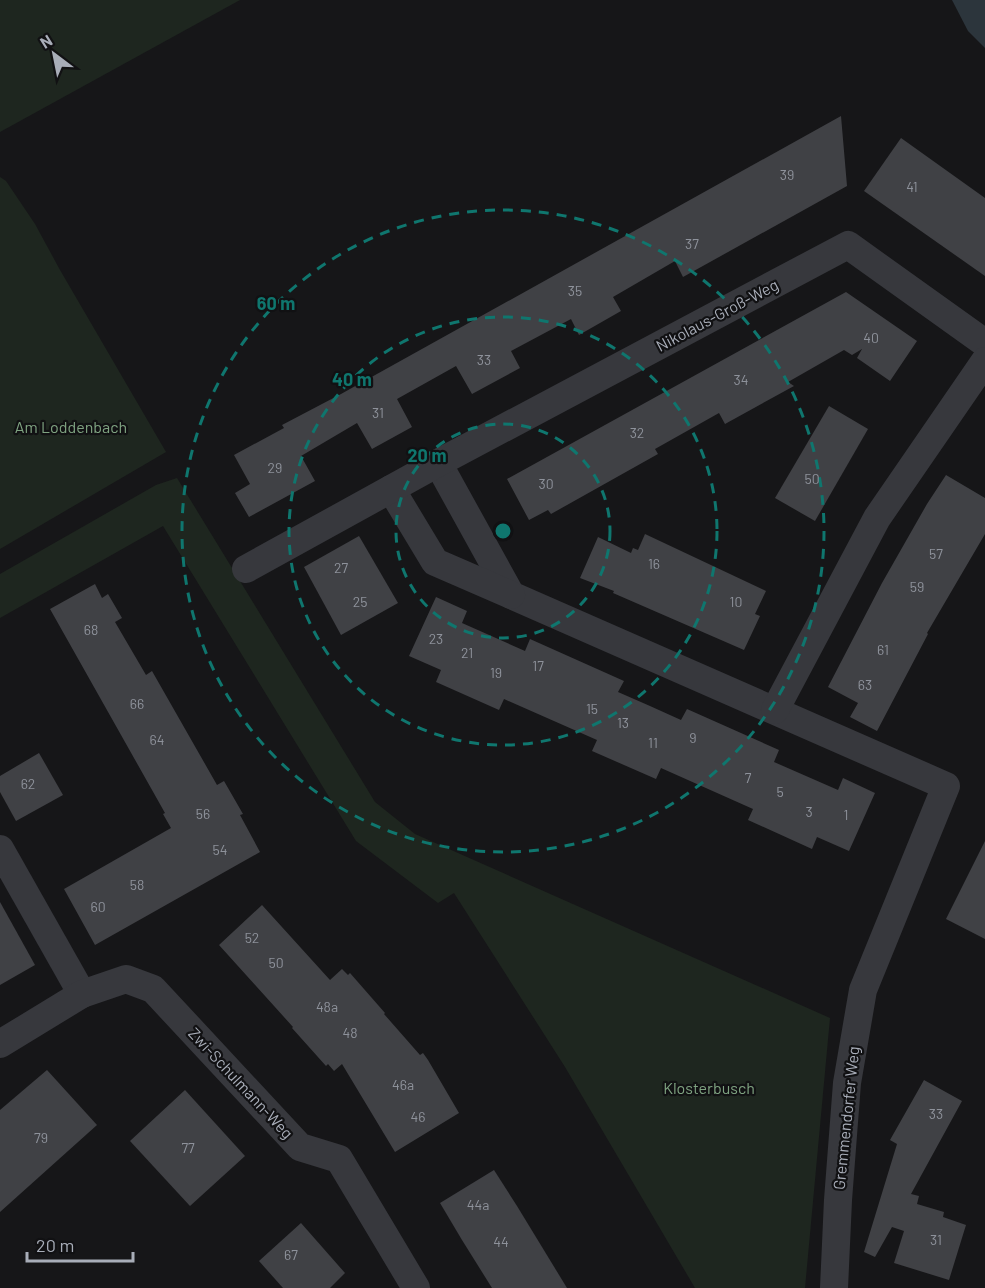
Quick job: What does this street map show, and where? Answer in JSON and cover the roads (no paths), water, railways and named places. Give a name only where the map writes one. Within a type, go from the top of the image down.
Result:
[{"type":"street","name":"Nikolaus-Groß-Weg","points":[[246,569],[438,463],[848,245],[985,343]]},
{"type":"street","points":[[391,489],[435,562],[775,710],[877,518],[985,361]]},
{"type":"street","points":[[438,463],[511,595]]},
{"type":"street","name":"Gremmendorfer Weg","points":[[775,710],[946,786],[863,990],[847,1083],[834,1288]]},
{"type":"street","points":[[0,849],[81,994]]},
{"type":"street","name":"Zwi-Schulmann-Weg","points":[[0,1044],[81,994],[126,979],[153,989],[300,1147],[339,1160],[416,1288]]},
{"type":"park label","name":"Am Loddenbach","points":[[71,427]]},
{"type":"park label","name":"Klosterbusch","points":[[709,1088]]}]
